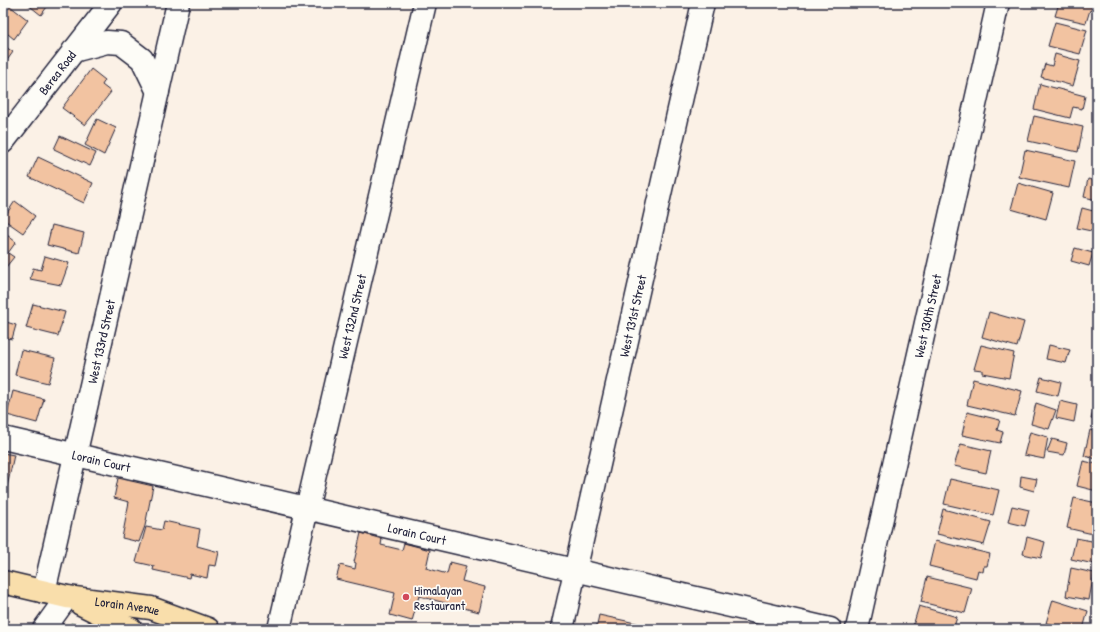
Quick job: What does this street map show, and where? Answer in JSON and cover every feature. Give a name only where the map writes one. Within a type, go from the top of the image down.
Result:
[{"type":"main road","name":"Lorain Avenue","points":[[3,582],[67,597],[151,608],[208,629]]},
{"type":"main road","name":"Lorain Avenue","points":[[67,597],[131,629]]},
{"type":"street","name":"Berea Road","points":[[3,142],[111,3]]},
{"type":"street","name":"West 133rd Street","points":[[44,592],[178,3]]},
{"type":"street","name":"West 132nd Street","points":[[279,629],[425,3]]},
{"type":"street","name":"West 131st Street","points":[[562,629],[574,570],[703,3]]},
{"type":"street","name":"West 130th Street","points":[[857,629],[998,3]]},
{"type":"street","points":[[73,51],[107,42],[122,43],[142,59],[158,92]]},
{"type":"street","name":"Lorain Court","points":[[3,438],[830,629]]},
{"type":"street","points":[[44,629],[67,597]]},
{"type":"green space","points":[[71,623],[94,629],[66,629]]},
{"type":"building","points":[[3,3],[6,3],[28,20],[14,39],[3,30]]},
{"type":"building","points":[[26,3],[50,3],[41,15]]},
{"type":"building","points":[[1059,3],[1097,3],[1097,7],[1095,12],[1090,10],[1086,23],[1055,16]]},
{"type":"building","points":[[1055,22],[1087,30],[1080,54],[1048,46]]},
{"type":"building","points":[[3,45],[13,52],[3,66]]},
{"type":"building","points":[[1055,54],[1080,61],[1073,86],[1041,77],[1045,64],[1052,66]]},
{"type":"building","points":[[91,69],[105,80],[102,85],[111,92],[85,125],[62,108]]},
{"type":"building","points":[[1040,84],[1085,96],[1082,109],[1073,107],[1070,118],[1034,109]]},
{"type":"building","points":[[1034,116],[1083,127],[1078,152],[1028,141]]},
{"type":"building","points":[[97,119],[116,128],[104,155],[85,145]]},
{"type":"building","points":[[60,136],[96,153],[90,166],[54,149]]},
{"type":"building","points":[[1025,150],[1075,161],[1069,188],[1019,177]]},
{"type":"building","points":[[38,157],[93,183],[84,203],[29,177]]},
{"type":"building","points":[[1088,179],[1097,181],[1097,200],[1084,197]]},
{"type":"building","points":[[1018,183],[1053,193],[1046,219],[1011,209]]},
{"type":"building","points":[[15,201],[35,216],[23,233],[3,219]]},
{"type":"building","points":[[1082,208],[1097,212],[1096,232],[1077,228]]},
{"type":"building","points":[[52,225],[84,233],[79,253],[47,245]]},
{"type":"building","points":[[3,232],[16,242],[8,253],[14,257],[6,267],[3,265]]},
{"type":"building","points":[[1075,248],[1093,253],[1089,266],[1071,261]]},
{"type":"building","points":[[45,256],[69,263],[61,285],[30,279],[33,268],[41,270]]},
{"type":"building","points":[[33,304],[65,312],[58,336],[26,328]]},
{"type":"building","points":[[989,312],[1024,322],[1017,347],[982,337]]},
{"type":"building","points":[[3,321],[16,325],[12,339],[3,337]]},
{"type":"building","points":[[981,345],[1014,353],[1009,378],[982,373],[982,370],[974,369]]},
{"type":"building","points":[[1049,345],[1070,350],[1066,363],[1046,359]]},
{"type":"building","points":[[21,350],[55,358],[48,383],[15,375]]},
{"type":"building","points":[[1097,363],[1097,375],[1093,374]]},
{"type":"building","points":[[1041,377],[1061,382],[1058,396],[1037,391]]},
{"type":"building","points":[[973,379],[1022,391],[1015,416],[967,405]]},
{"type":"building","points":[[13,391],[44,399],[37,423],[7,415]]},
{"type":"building","points":[[1097,397],[1097,420],[1091,419]]},
{"type":"building","points":[[1060,401],[1077,405],[1074,422],[1056,418]]},
{"type":"building","points":[[1036,403],[1056,410],[1049,429],[1031,424]]},
{"type":"building","points":[[967,412],[1000,420],[997,430],[1003,432],[1000,443],[962,435]]},
{"type":"building","points":[[1090,430],[1097,432],[1097,459],[1084,456]]},
{"type":"building","points":[[1030,432],[1048,437],[1044,459],[1024,455]]},
{"type":"building","points":[[1052,439],[1067,443],[1064,455],[1047,452]]},
{"type":"building","points":[[961,444],[991,451],[986,473],[954,466]]},
{"type":"building","points":[[3,453],[14,455],[7,487],[3,486]]},
{"type":"building","points":[[1083,461],[1097,464],[1097,491],[1077,486]]},
{"type":"building","points":[[1021,476],[1037,479],[1034,491],[1020,487]]},
{"type":"building","points":[[118,478],[153,486],[145,526],[139,542],[122,538],[129,502],[114,498]]},
{"type":"building","points":[[950,479],[999,490],[993,515],[944,504]]},
{"type":"building","points":[[1074,498],[1097,503],[1097,535],[1067,528]]},
{"type":"building","points":[[1012,506],[1029,510],[1025,526],[1008,522]]},
{"type":"building","points":[[943,509],[991,522],[984,545],[937,534]]},
{"type":"building","points":[[164,521],[200,529],[197,546],[219,552],[216,566],[209,565],[207,578],[190,574],[189,578],[153,570],[154,566],[136,562],[146,527],[162,530]]},
{"type":"building","points":[[361,533],[382,539],[381,545],[402,550],[404,543],[430,550],[426,568],[447,574],[450,562],[466,566],[462,581],[485,587],[479,612],[419,596],[412,621],[390,615],[395,593],[336,579],[340,565],[355,569],[356,563],[354,562]]},
{"type":"building","points":[[1027,537],[1045,542],[1041,558],[1023,554]]},
{"type":"building","points":[[1076,538],[1097,542],[1094,564],[1071,559]]},
{"type":"building","points":[[935,541],[990,554],[987,566],[984,566],[983,572],[978,570],[976,578],[929,566]]},
{"type":"building","points":[[1071,568],[1094,573],[1089,600],[1066,596]]},
{"type":"building","points":[[927,577],[972,588],[965,613],[921,602]]},
{"type":"building","points":[[1053,600],[1088,611],[1083,629],[1067,629],[1046,623]]},
{"type":"building","points":[[919,606],[957,617],[954,627],[960,629],[912,629]]},
{"type":"building","points":[[599,615],[663,629],[596,629]]},
{"type":"place","name":"Himalayan Restaurant","points":[[406,597]]}]
